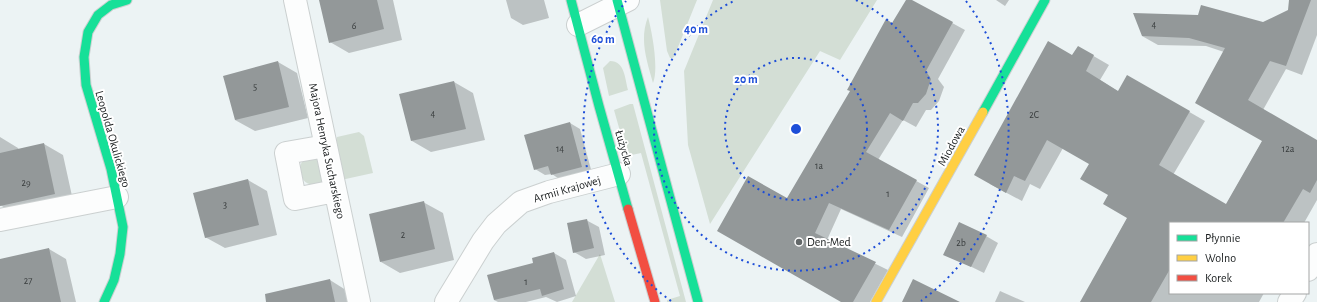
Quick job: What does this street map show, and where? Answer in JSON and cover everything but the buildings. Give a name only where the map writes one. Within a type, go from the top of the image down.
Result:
[{"type":"street","name":"Leopolda Okulickiego","points":[[104,302],[114,280],[120,254],[123,227],[111,169],[86,85],[84,57],[88,32],[98,15],[111,5],[126,0]]},
{"type":"street","name":"Majora Henryka Sucharskiego","points":[[295,0],[359,302]]},
{"type":"street","name":"Łużycka","points":[[571,0],[655,302]]},
{"type":"street","name":"Miodowa","points":[[876,302],[938,194],[1045,0]]},
{"type":"street","points":[[578,25],[621,2],[650,122],[698,302]]},
{"type":"street","points":[[326,146],[286,153],[295,199],[335,191]]},
{"type":"street","name":"Armii Krajowej","points":[[446,302],[483,241],[496,224],[520,202],[549,192],[622,183]]},
{"type":"street","points":[[0,220],[117,197]]},
{"type":"street","points":[[1309,268],[1317,254]]},
{"type":"shaded area","points":[[660,0],[697,0],[674,57],[672,58],[670,58],[667,51]]},
{"type":"shaded area","points":[[713,0],[877,0],[840,60],[820,51],[710,224],[688,145],[684,71]]},
{"type":"shaded area","points":[[648,17],[655,60],[655,77],[653,83],[646,59],[644,42],[645,26]]},
{"type":"shaded area","points":[[610,61],[619,64],[624,71],[628,90],[609,96],[603,68]]},
{"type":"shaded area","points":[[633,104],[686,302],[667,302],[667,300],[680,296],[641,153],[627,156],[614,110]]},
{"type":"shaded area","points":[[359,132],[364,136],[373,173],[341,180],[334,145],[337,137]]},
{"type":"shaded area","points":[[310,158],[319,158],[323,181],[316,184],[305,182],[300,172],[302,162]]},
{"type":"shaded area","points":[[600,254],[615,302],[572,302]]},
{"type":"traffic: fast","points":[[104,302],[114,280],[120,254],[123,227],[111,169],[86,85],[84,57],[88,32],[98,15],[111,5],[127,0]]},
{"type":"traffic: fast","points":[[571,0],[628,209]]},
{"type":"traffic: fast","points":[[617,0],[698,302]]},
{"type":"traffic: fast","points":[[983,112],[1045,0]]},
{"type":"traffic: slow","points":[[876,302],[983,112]]},
{"type":"traffic: jam","points":[[628,209],[655,302]]},
{"type":"place","name":"Den-Med","points":[[799,242]]}]
